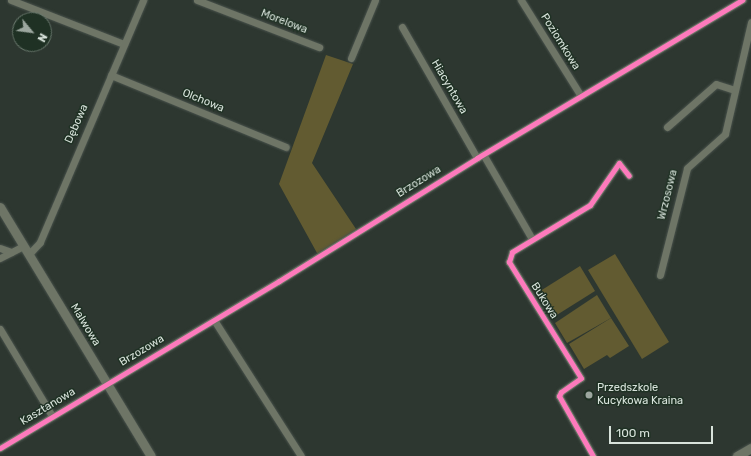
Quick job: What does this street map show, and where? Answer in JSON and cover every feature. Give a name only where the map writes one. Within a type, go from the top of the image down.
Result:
[{"type":"street","points":[[11,0],[124,44]]},
{"type":"street","name":"Dębowa","points":[[29,254],[40,242],[143,0]]},
{"type":"street","name":"Morelowa","points":[[197,0],[319,47]]},
{"type":"street","points":[[350,58],[375,0]]},
{"type":"street","name":"Poziomkowa","points":[[521,0],[581,96]]},
{"type":"street","name":"Brzozowa","points":[[107,384],[480,156],[742,0]]},
{"type":"street","name":"Wrzosowa","points":[[660,275],[687,168],[725,134],[751,22]]},
{"type":"street","name":"Hiacyntowa","points":[[402,27],[480,156]]},
{"type":"street","name":"Olchowa","points":[[111,75],[286,147]]},
{"type":"street","points":[[667,127],[716,84],[735,90]]},
{"type":"street","points":[[480,156],[532,239]]},
{"type":"street","name":"Bukowa","points":[[593,456],[559,396],[561,392],[581,378],[510,262],[512,252],[590,205],[620,163],[629,176]]},
{"type":"street","name":"Malwowa","points":[[0,206],[150,456]]},
{"type":"street","points":[[0,258],[24,246]]},
{"type":"street","points":[[0,248],[11,252]]},
{"type":"street","points":[[214,320],[301,456]]},
{"type":"street","points":[[0,329],[52,416]]},
{"type":"street","name":"Kasztanowa","points":[[0,448],[107,384]]},
{"type":"street","points":[[737,456],[751,448]]},
{"type":"shaded area","points":[[326,55],[353,64],[312,163],[358,232],[322,254],[317,253],[279,184]]},
{"type":"shaded area","points":[[615,254],[669,342],[642,359],[588,270]]},
{"type":"shaded area","points":[[580,266],[595,291],[552,318],[537,293]]},
{"type":"shaded area","points":[[597,295],[611,318],[567,343],[555,323]]},
{"type":"shaded area","points":[[611,318],[629,346],[610,358],[607,355],[584,369],[569,344]]},
{"type":"cycle path","points":[[0,448],[279,281],[477,158],[742,0]]},
{"type":"cycle path","points":[[593,456],[559,396],[561,392],[581,378],[509,262],[512,252],[590,205],[619,163],[629,176]]},
{"type":"place","name":"Przedszkole Kucykowa Kraina","points":[[589,395]]}]
